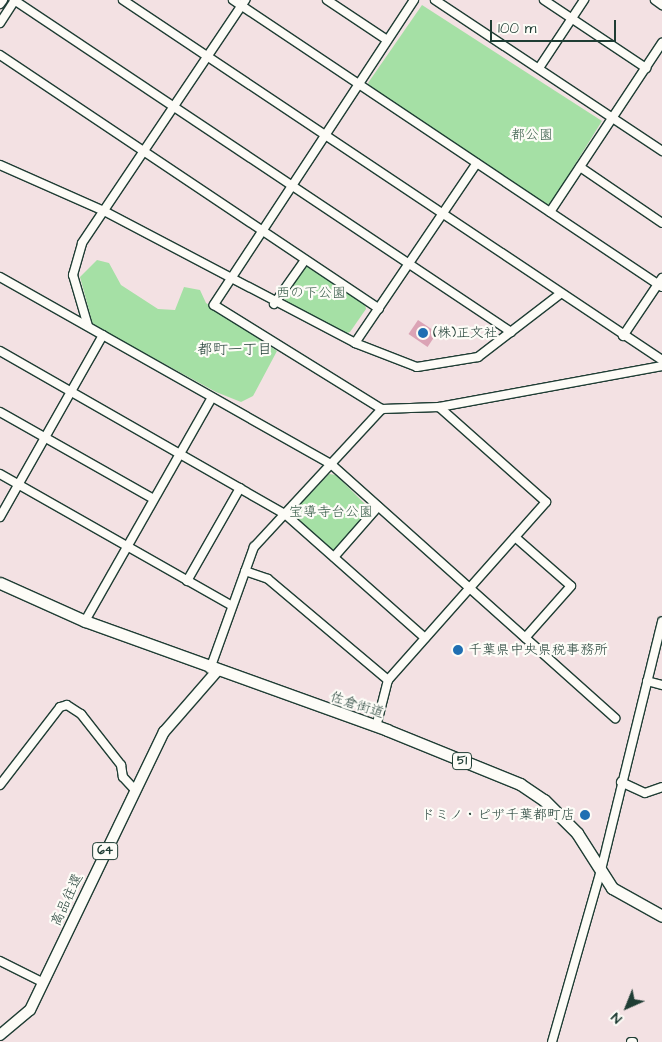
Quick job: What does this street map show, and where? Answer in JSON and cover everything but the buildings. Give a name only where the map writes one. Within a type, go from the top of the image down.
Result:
[{"type":"highway","name":"佐倉街道","points":[[0,582],[85,621],[376,727],[527,788],[580,837],[600,870],[619,894],[662,916]]},
{"type":"main road","name":"高品往還","points":[[0,1035],[30,1010],[134,789],[168,725],[213,667]]},
{"type":"street","points":[[0,4],[2,0]]},
{"type":"street","points":[[0,23],[15,0],[511,332]]},
{"type":"street","points":[[122,0],[560,294],[662,360]]},
{"type":"street","points":[[233,0],[243,3],[358,84],[550,212],[661,283],[623,336]]},
{"type":"street","points":[[327,0],[387,40]]},
{"type":"street","points":[[414,0],[215,298],[214,305],[219,310],[382,409],[439,407],[662,366]]},
{"type":"street","points":[[435,0],[662,151]]},
{"type":"street","points":[[544,0],[646,68]]},
{"type":"street","points":[[539,68],[584,0]]},
{"type":"street","points":[[655,0],[662,5]]},
{"type":"street","points":[[88,326],[74,275],[82,243],[243,3]]},
{"type":"street","points":[[550,212],[662,43]]},
{"type":"street","points":[[0,55],[379,309]]},
{"type":"street","points":[[355,344],[477,163]]},
{"type":"street","points":[[0,165],[104,211],[274,304],[355,344],[417,366],[478,357],[560,294]]},
{"type":"street","points":[[580,168],[662,223]]},
{"type":"street","points":[[274,304],[306,260]]},
{"type":"street","points":[[0,276],[332,465],[615,718]]},
{"type":"street","points":[[0,516],[103,335]]},
{"type":"street","points":[[0,351],[285,514],[425,638]]},
{"type":"street","points":[[85,621],[152,498],[180,454],[212,397]]},
{"type":"street","points":[[376,727],[388,680],[546,502],[439,407]]},
{"type":"street","points":[[213,667],[232,605],[254,547],[382,409]]},
{"type":"street","points":[[0,412],[152,498]]},
{"type":"street","points":[[0,474],[186,581],[232,605]]},
{"type":"street","points":[[186,581],[240,488]]},
{"type":"street","points":[[334,557],[378,507]]},
{"type":"street","points":[[515,537],[571,586],[525,638]]},
{"type":"street","points":[[245,570],[268,579],[388,680]]},
{"type":"street","points":[[552,1042],[600,870],[662,621]]},
{"type":"street","points":[[646,681],[662,685]]},
{"type":"street","points":[[0,785],[60,707],[67,704],[81,714],[121,765],[123,776],[134,789]]},
{"type":"street","points":[[621,782],[645,793],[662,787]]},
{"type":"street","points":[[0,961],[42,982]]},
{"type":"green space","name":"都公園","points":[[422,5],[602,121],[551,203],[547,205],[370,87],[368,83]]},
{"type":"green space","points":[[97,260],[109,263],[121,285],[158,309],[175,310],[184,287],[200,290],[206,303],[277,351],[253,396],[241,402],[216,392],[93,325],[80,277]]},
{"type":"green space","name":"西の下公園","points":[[308,266],[365,304],[366,309],[350,332],[344,334],[286,303],[283,296],[303,267]]},
{"type":"green space","name":"宝導寺台公園","points":[[329,474],[336,475],[372,511],[337,549],[330,550],[295,518],[294,511]]},
{"type":"place","name":"(株)正文社","points":[[423,333]]},
{"type":"place","name":"千葉県中央県税事務所","points":[[458,650]]},
{"type":"place","name":"ドミノ・ピザ千葉都町店","points":[[585,815]]},
{"type":"district","name":"都町一丁目","points":[[235,350]]}]
